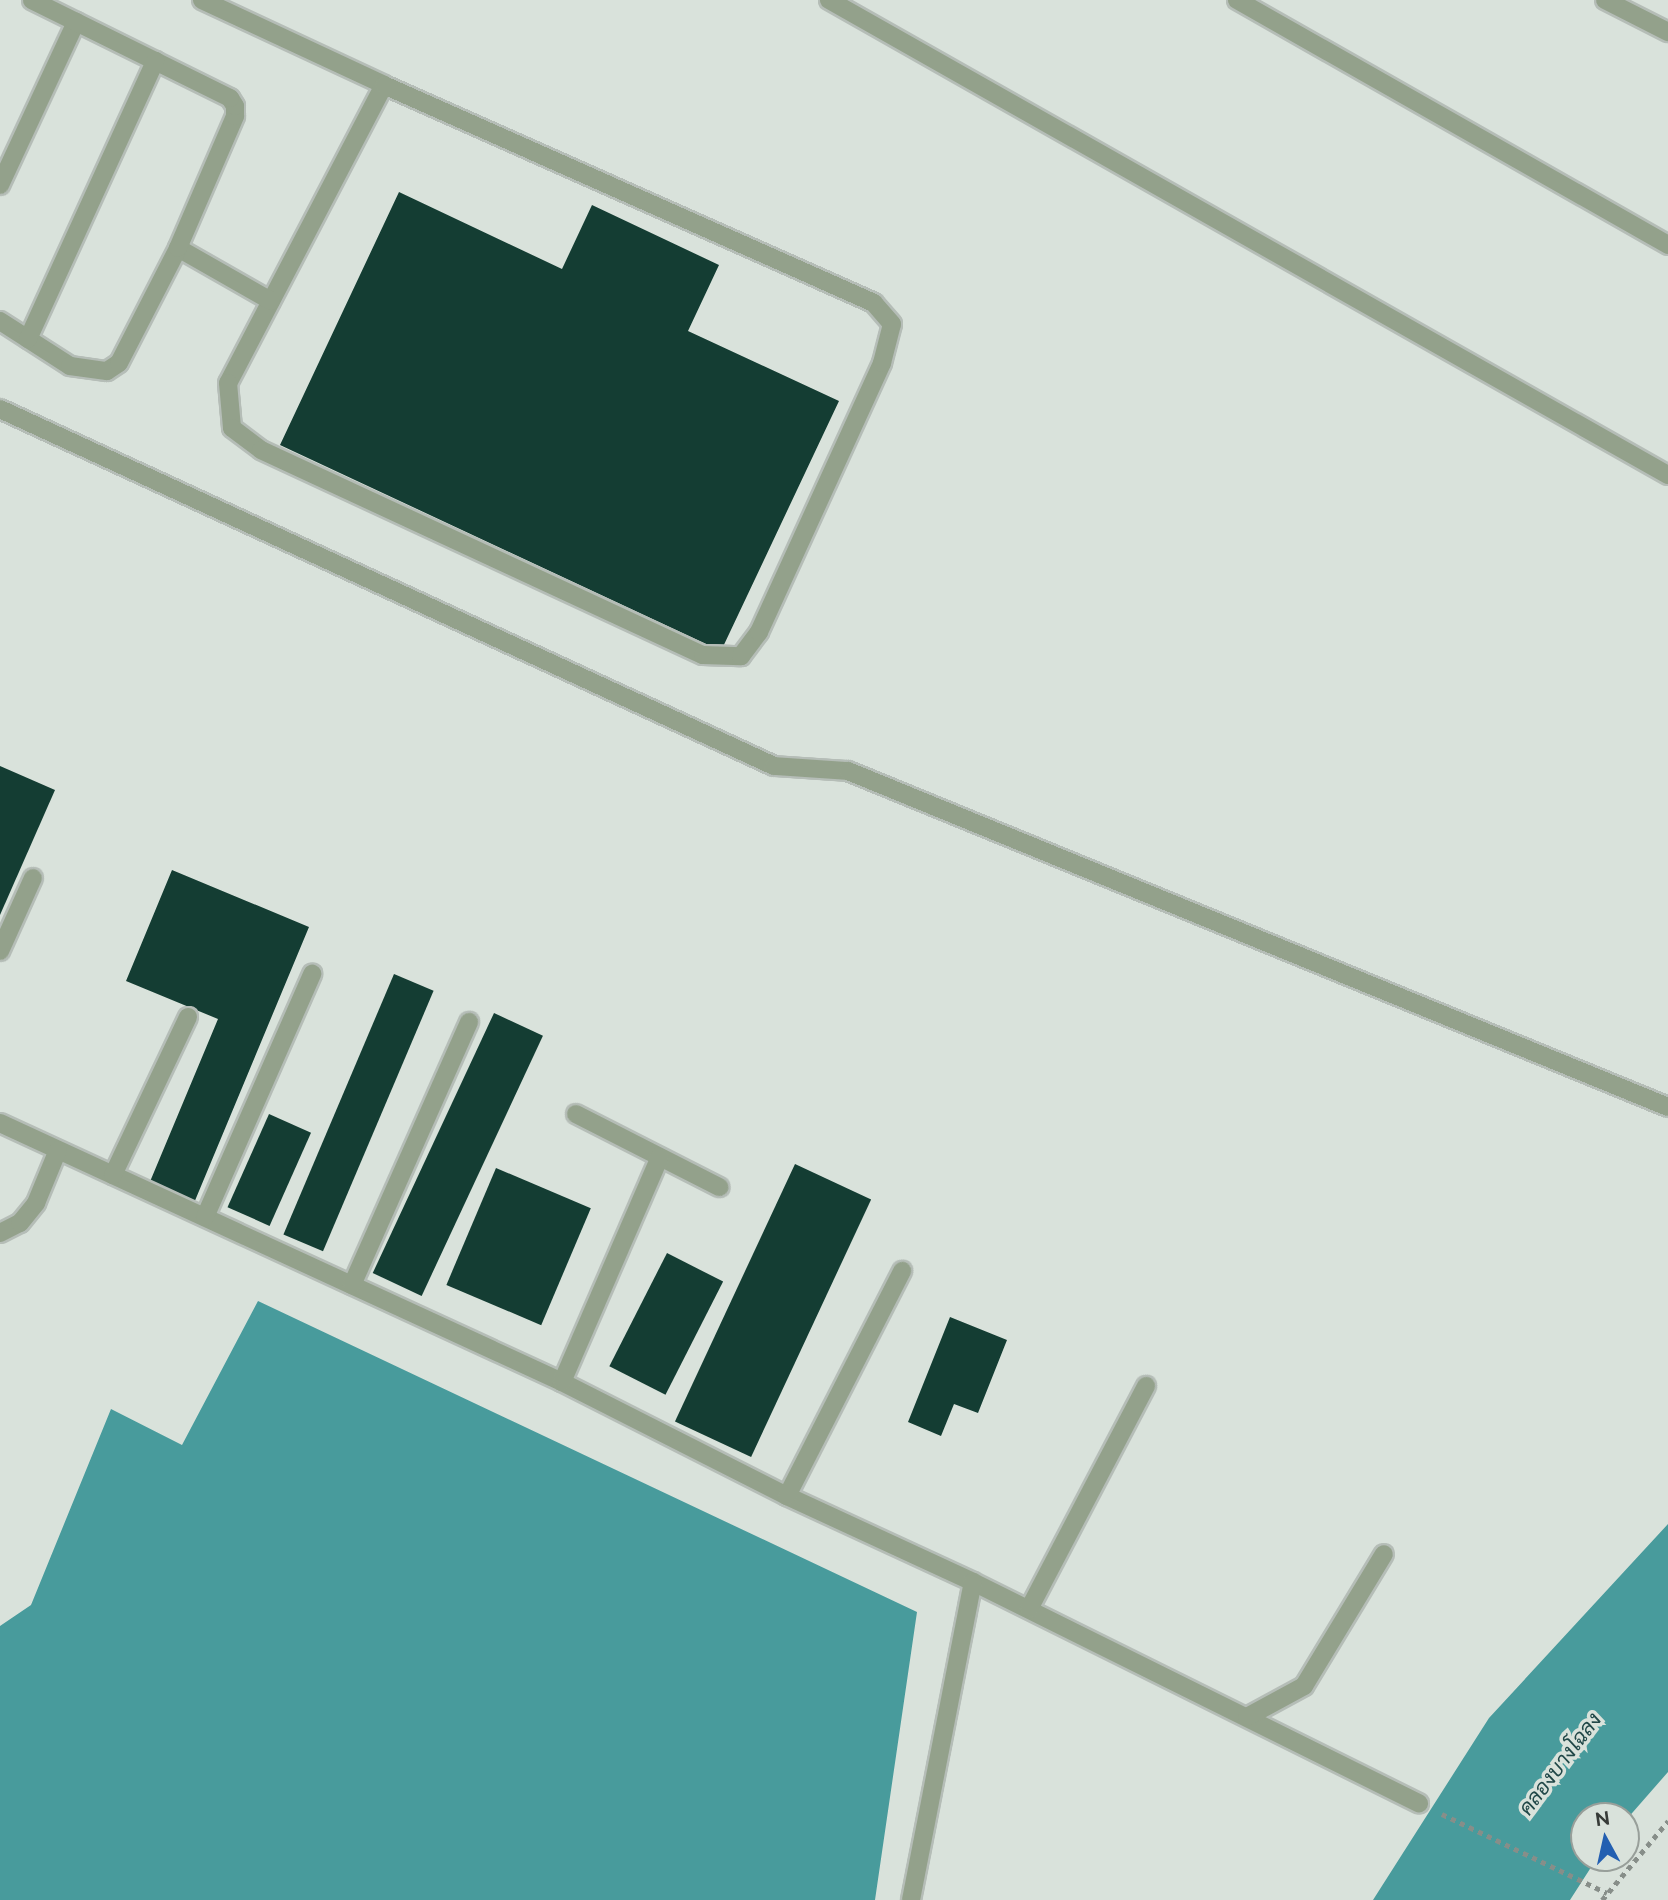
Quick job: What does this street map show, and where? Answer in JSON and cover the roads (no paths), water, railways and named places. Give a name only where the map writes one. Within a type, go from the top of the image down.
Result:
[{"type":"lane","points":[[0,321],[70,366],[107,371],[119,363],[178,248],[235,116],[235,106],[230,98],[32,0]]},
{"type":"lane","points":[[202,0],[384,85],[874,303],[892,324],[883,363],[759,632],[741,656],[703,655],[261,450],[232,428],[228,383],[384,85]]},
{"type":"lane","points":[[829,0],[1668,475]]},
{"type":"lane","points":[[1237,0],[1668,245]]},
{"type":"lane","points":[[1605,0],[1668,32]]},
{"type":"lane","points":[[0,185],[76,22]]},
{"type":"lane","points":[[27,339],[155,61]]},
{"type":"lane","points":[[178,248],[271,301]]},
{"type":"lane","points":[[0,409],[774,766],[848,771],[1668,1107]]},
{"type":"lane","points":[[0,951],[33,878]]},
{"type":"lane","points":[[205,1217],[312,974]]},
{"type":"lane","points":[[113,1175],[188,1017]]},
{"type":"lane","points":[[352,1285],[469,1022]]},
{"type":"lane","points":[[576,1114],[719,1187]]},
{"type":"lane","points":[[0,1123],[562,1382],[787,1496],[1029,1609],[1419,1803]]},
{"type":"lane","points":[[0,1233],[20,1223],[36,1202],[58,1150]]},
{"type":"lane","points":[[562,1382],[660,1157]]},
{"type":"lane","points":[[787,1496],[902,1271]]},
{"type":"lane","points":[[1029,1609],[1146,1385]]},
{"type":"lane","points":[[1247,1717],[1304,1686],[1384,1554]]},
{"type":"lane","points":[[911,1900],[973,1582]]},
{"type":"water","points":[[258,1301],[917,1612],[875,1900],[0,1900],[0,1626],[31,1605],[111,1409],[182,1445]]},
{"type":"water","name":"คลองบางโฉลง","points":[[1668,1524],[1668,1772],[1640,1804],[1570,1802],[1570,1872],[1588,1872],[1570,1900],[1373,1900],[1489,1718]]}]
